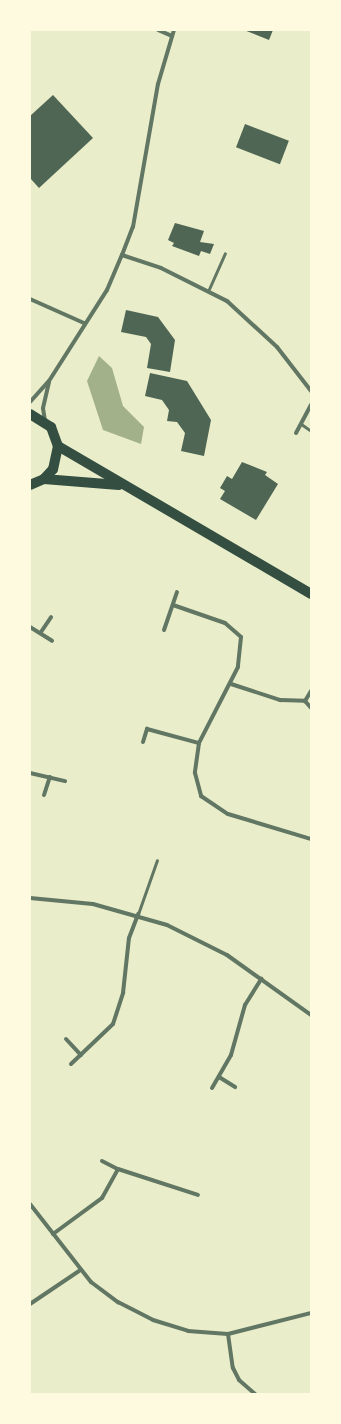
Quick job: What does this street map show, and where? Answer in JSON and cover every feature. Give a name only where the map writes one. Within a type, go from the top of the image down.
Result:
[{"type":"main road","points":[[30,414],[45,422],[58,446],[122,486],[311,594]]},
{"type":"main road","points":[[44,479],[57,459],[58,446]]},
{"type":"main road","points":[[30,485],[44,479],[122,486]]},
{"type":"street","points":[[158,30],[172,36]]},
{"type":"street","points":[[30,402],[49,381],[84,323],[107,290],[122,255],[133,226],[158,84],[174,30]]},
{"type":"street","points":[[122,255],[209,289],[251,319],[311,390]]},
{"type":"street","points":[[30,299],[84,323]]},
{"type":"street","points":[[45,422],[43,408],[49,381]]},
{"type":"street","points":[[296,433],[311,405]]},
{"type":"street","points":[[164,630],[177,592]]},
{"type":"street","points":[[173,605],[225,623],[241,637],[241,657],[231,684],[199,743],[195,773],[201,796],[209,804],[228,814],[311,839]]},
{"type":"street","points":[[41,632],[51,617]]},
{"type":"street","points":[[30,627],[41,632],[52,641]]},
{"type":"street","points":[[231,684],[280,700],[305,700]]},
{"type":"street","points":[[305,700],[311,691]]},
{"type":"street","points":[[305,700],[311,708]]},
{"type":"street","points":[[142,742],[147,729],[199,743]]},
{"type":"street","points":[[30,773],[65,781]]},
{"type":"street","points":[[44,795],[50,777]]},
{"type":"street","points":[[30,898],[93,904],[138,914],[211,946],[261,979],[311,1015]]},
{"type":"street","points":[[71,1064],[104,1036],[117,1014],[129,938],[138,914]]},
{"type":"street","points":[[212,1088],[231,1055],[245,1005],[261,979]]},
{"type":"street","points":[[66,1039],[81,1055]]},
{"type":"street","points":[[219,1077],[235,1087]]},
{"type":"street","points":[[102,1161],[118,1169],[198,1195]]},
{"type":"street","points":[[53,1234],[102,1198],[118,1169]]},
{"type":"street","points":[[30,1204],[79,1271],[118,1302],[153,1320],[188,1331],[228,1334],[311,1313]]},
{"type":"street","points":[[30,1304],[79,1271]]},
{"type":"street","points":[[228,1334],[233,1368],[239,1380],[255,1394]]},
{"type":"lane","points":[[209,289],[225,253]]},
{"type":"lane","points":[[301,424],[311,431]]},
{"type":"lane","points":[[138,914],[157,860]]},
{"type":"shaded area","points":[[99,356],[112,368],[123,406],[144,427],[141,444],[103,430],[87,381]]},
{"type":"building","points":[[244,30],[273,30],[269,40]]},
{"type":"building","points":[[53,95],[93,138],[39,188],[30,178],[30,116]]},
{"type":"building","points":[[245,124],[289,141],[280,164],[236,147]]},
{"type":"building","points":[[175,223],[204,231],[200,242],[214,244],[210,254],[201,251],[199,256],[172,246],[174,243],[168,240]]},
{"type":"building","points":[[126,310],[158,317],[175,340],[170,372],[147,368],[151,344],[146,337],[121,332]]},
{"type":"building","points":[[150,373],[187,381],[211,420],[204,456],[181,451],[185,433],[177,422],[167,421],[169,410],[162,400],[145,396]]},
{"type":"building","points":[[242,462],[267,472],[265,475],[278,484],[256,520],[220,499],[225,491],[220,488],[227,476],[232,479]]}]
